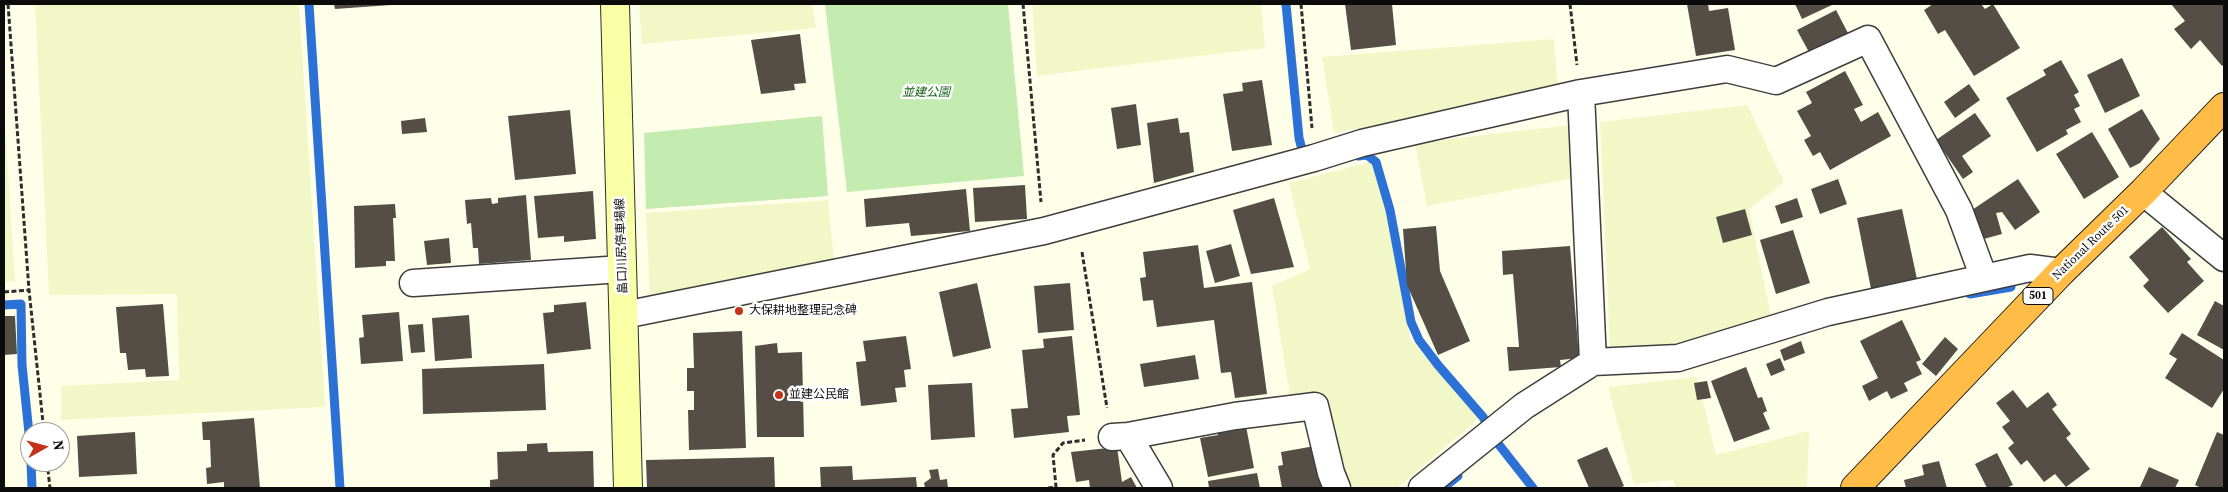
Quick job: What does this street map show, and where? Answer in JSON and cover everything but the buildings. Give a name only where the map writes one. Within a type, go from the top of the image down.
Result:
[{"type":"highway","name":"National Route 501","points":[[1855,488],[2061,272],[2143,192],[2224,107]]},
{"type":"main road","name":"畠口川尻停車場線","points":[[615,4],[628,488]]},
{"type":"street","points":[[624,315],[1044,231],[1314,158],[1362,143],[1580,93],[1727,69],[1776,81],[1868,39],[1959,210],[1984,278]]},
{"type":"street","points":[[1580,93],[1593,362]]},
{"type":"street","points":[[2143,192],[2224,258]]},
{"type":"street","points":[[1422,488],[1524,406],[1593,362],[1678,358],[1828,312],[2030,268],[2061,272]]},
{"type":"street","points":[[414,283],[622,269]]},
{"type":"street","points":[[1159,488],[1120,437],[1235,416],[1315,406],[1331,473],[1337,488]]},
{"type":"path","points":[[8,4],[29,290],[43,422]]},
{"type":"path","points":[[1023,4],[1044,231]]},
{"type":"path","points":[[1301,4],[1314,158]]},
{"type":"path","points":[[1570,4],[1580,93]]},
{"type":"path","points":[[1048,488],[1056,487],[1053,455],[1063,443],[1120,437],[1078,221]]},
{"type":"path","points":[[4,292],[29,290]]},
{"type":"path","points":[[48,472],[50,488]]},
{"type":"green space","points":[[35,4],[299,4],[325,407],[61,420],[61,386],[179,380],[177,294],[49,295]]},
{"type":"green space","points":[[639,4],[812,4],[816,28],[642,44]]},
{"type":"green space","name":"並建公園","points":[[825,4],[1008,4],[1024,176],[847,192]]},
{"type":"green space","points":[[1032,4],[1261,4],[1265,48],[1037,76]]},
{"type":"green space","points":[[1554,39],[1558,90],[1334,133],[1322,57]]},
{"type":"green space","points":[[1747,105],[1784,182],[1749,209],[1771,316],[1689,346],[1610,348],[1600,122]]},
{"type":"green space","points":[[4,110],[15,281],[4,282]]},
{"type":"green space","points":[[822,116],[828,196],[646,209],[644,133]]},
{"type":"green space","points":[[1570,125],[1574,178],[1427,206],[1415,143]]},
{"type":"green space","points":[[1371,162],[1386,209],[1410,339],[1479,418],[1397,488],[1349,488],[1318,397],[1290,395],[1272,286],[1310,269],[1289,183]]},
{"type":"green space","points":[[828,200],[834,260],[650,297],[646,213]]},
{"type":"green space","points":[[1697,377],[1716,455],[1809,431],[1807,488],[1676,488],[1673,480],[1634,484],[1608,387]]},
{"type":"waterway","points":[[309,4],[340,488]]},
{"type":"waterway","points":[[1286,4],[1299,138],[1304,157]]},
{"type":"waterway","points":[[1358,156],[1367,155],[1376,162],[1390,210],[1411,322],[1419,340],[1483,417],[1496,441],[1533,488]]},
{"type":"waterway","points":[[1970,294],[2011,287]]},
{"type":"waterway","points":[[4,305],[21,304],[22,365],[28,422]]},
{"type":"waterway","points":[[31,472],[32,488]]},
{"type":"waterway","points":[[1443,488],[1458,476]]},
{"type":"place","name":"大保耕地整理記念碑","points":[[739,311]]},
{"type":"place","name":"並建公民館","points":[[779,395]]}]
